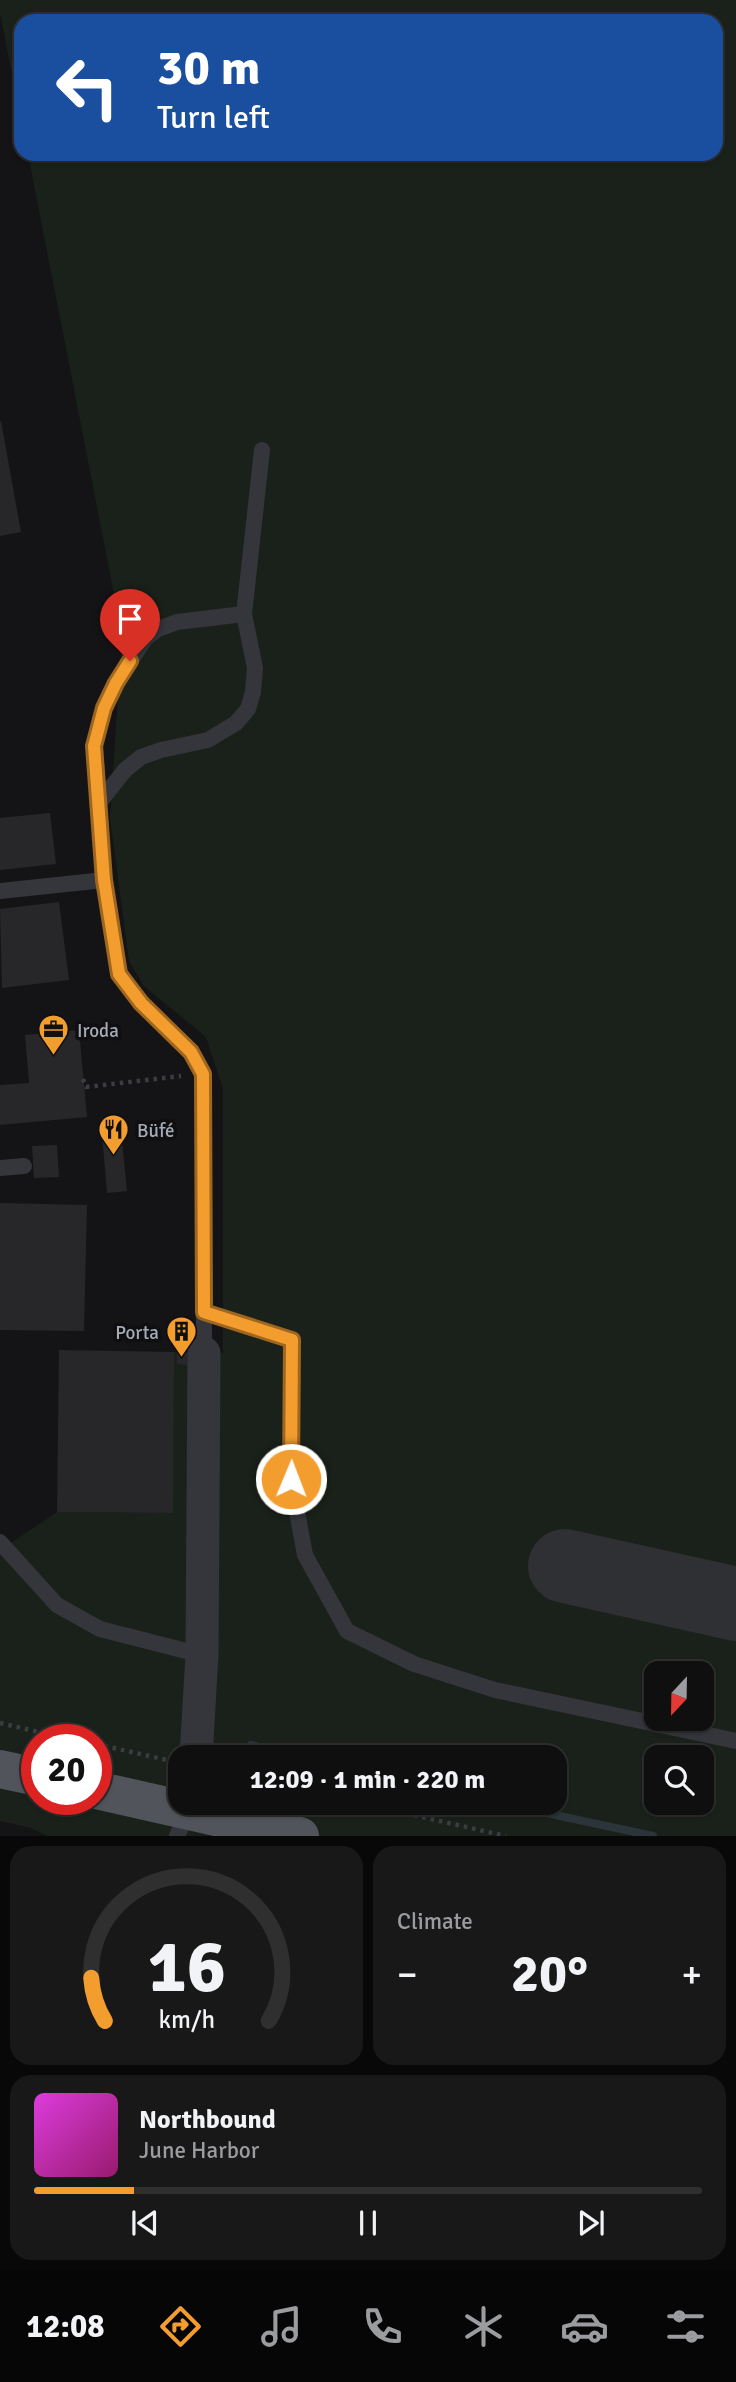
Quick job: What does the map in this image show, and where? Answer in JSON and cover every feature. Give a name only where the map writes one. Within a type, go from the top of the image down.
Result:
[{"type":"main road","points":[[0,1769],[21,1774]]},
{"type":"main road","points":[[112,1795],[185,1816],[300,1836]]},
{"type":"street","points":[[185,1745],[202,1655],[204,1353]]},
{"type":"lane","points":[[98,804],[125,770],[141,757],[208,740],[236,723],[248,709],[255,668],[244,614],[262,450]]},
{"type":"lane","points":[[204,1353],[203,1074],[191,1052],[141,1003],[119,974],[104,880],[94,746],[104,708],[116,683],[145,639],[158,629],[177,622],[244,614]]},
{"type":"lane","points":[[0,891],[104,880]]},
{"type":"lane","points":[[0,1168],[24,1166]]},
{"type":"lane","points":[[204,1312],[292,1340],[291,1479],[306,1555],[347,1631],[414,1664],[495,1690],[736,1741]]},
{"type":"lane","points":[[0,1542],[57,1605],[100,1629],[202,1655]]},
{"type":"path","points":[[83,1079],[86,1087],[203,1074]]},
{"type":"path","points":[[0,1723],[21,1728]]},
{"type":"path","points":[[112,1747],[168,1757]]},
{"type":"path","points":[[413,1815],[506,1836]]},
{"type":"shaded area","points":[[0,0],[736,0],[736,1836],[47,1836],[31,1828],[0,1821],[0,1550],[57,1512],[172,1513],[174,1352],[223,1353],[223,1088],[206,1037],[144,986],[129,961],[110,818],[122,635],[29,161],[723,161],[723,14],[14,14],[14,84],[0,13]]},
{"type":"building","points":[[0,422],[21,532],[0,536]]},
{"type":"building","points":[[50,813],[56,864],[0,870],[0,818]]},
{"type":"building","points":[[59,902],[69,980],[2,988],[0,909]]},
{"type":"building","name":"Iroda","points":[[79,1030],[87,1117],[0,1125],[0,1085],[29,1083],[25,1035]]},
{"type":"building","name":"Büfé","points":[[120,1120],[127,1191],[107,1193],[101,1122]]},
{"type":"building","points":[[57,1145],[59,1177],[34,1178],[32,1146]]},
{"type":"building","points":[[0,1203],[87,1205],[84,1331],[0,1330]]},
{"type":"building","points":[[59,1350],[174,1352],[173,1513],[57,1512]]},
{"type":"building","name":"Porta","points":[[177,1353],[187,1353],[187,1365],[177,1364]]},
{"type":"waterway","points":[[555,1815],[653,1836]]},
{"type":"taxiway","points":[[565,1566],[736,1604]]},
{"type":"place","name":"Iroda","points":[[54,1057]]},
{"type":"place","name":"Büfé","points":[[114,1157]]},
{"type":"place","name":"Porta","points":[[182,1359]]},
{"type":"route","points":[[130,661],[104,708],[94,746],[104,880],[119,974],[141,1003],[191,1052],[203,1074],[204,1312],[292,1340],[291,1479]]}]
